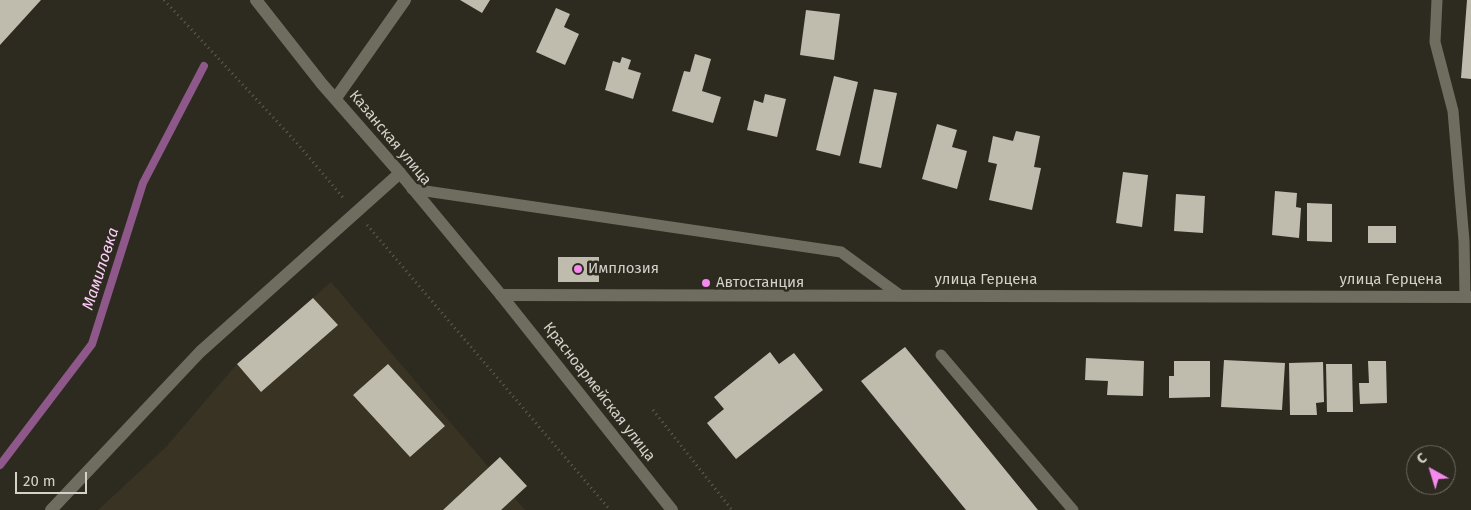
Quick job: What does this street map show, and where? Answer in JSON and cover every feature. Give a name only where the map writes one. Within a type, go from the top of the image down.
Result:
[{"type":"street","name":"Казанская улица","points":[[256,0],[322,84],[400,173],[501,295]]},
{"type":"street","points":[[336,98],[404,0]]},
{"type":"street","points":[[52,510],[200,352],[400,173]]},
{"type":"street","name":"улица Герцена","points":[[501,295],[1468,297]]},
{"type":"street","name":"Красноармейская улица","points":[[501,295],[672,510]]},
{"type":"lane","points":[[1437,0],[1435,42],[1453,111],[1468,297]]},
{"type":"lane","points":[[412,189],[841,252],[901,296]]},
{"type":"lane","points":[[941,355],[1073,510]]},
{"type":"path","points":[[164,0],[296,142],[610,510]]},
{"type":"path","points":[[653,410],[732,510]]},
{"type":"shaded area","points":[[331,282],[525,510],[98,510],[166,447],[236,365]]},
{"type":"building","points":[[0,0],[41,0],[0,45]]},
{"type":"building","points":[[460,0],[490,0],[482,13]]},
{"type":"building","points":[[1467,0],[1471,0],[1471,79],[1461,78]]},
{"type":"building","points":[[556,8],[570,14],[564,27],[579,34],[565,65],[536,52]]},
{"type":"building","points":[[806,10],[840,14],[834,60],[800,55]]},
{"type":"building","points":[[695,54],[711,59],[702,91],[721,97],[713,123],[672,111],[684,71],[690,72]]},
{"type":"building","points":[[622,57],[631,60],[628,69],[641,73],[633,99],[605,90],[613,61],[620,63]]},
{"type":"building","points":[[834,76],[858,82],[840,156],[816,150]]},
{"type":"building","points":[[874,89],[897,93],[881,168],[859,163]]},
{"type":"building","points":[[765,94],[786,99],[777,137],[747,130],[754,100],[763,103]]},
{"type":"building","points":[[937,124],[957,130],[952,147],[967,151],[957,189],[922,179]]},
{"type":"building","points":[[1016,131],[1040,136],[1034,167],[1041,168],[1032,210],[989,200],[997,164],[988,162],[993,136],[1013,141]]},
{"type":"building","points":[[1123,172],[1148,175],[1142,227],[1116,223]]},
{"type":"building","points":[[1275,191],[1297,193],[1296,207],[1301,208],[1299,238],[1272,235]]},
{"type":"building","points":[[1176,194],[1205,196],[1203,233],[1174,231]]},
{"type":"building","points":[[1307,203],[1332,204],[1332,242],[1307,241]]},
{"type":"building","points":[[1368,226],[1396,226],[1396,243],[1368,243]]},
{"type":"building","name":"Имплозия","points":[[558,257],[599,257],[599,282],[558,282]]},
{"type":"building","points":[[313,298],[338,325],[261,392],[237,364]]},
{"type":"building","points":[[905,347],[1038,510],[966,510],[861,381]]},
{"type":"building","points":[[770,352],[779,364],[794,353],[823,390],[736,459],[707,423],[724,409],[714,397]]},
{"type":"building","points":[[1086,358],[1144,361],[1143,396],[1107,395],[1108,381],[1085,380]]},
{"type":"building","points":[[1224,360],[1285,363],[1282,410],[1221,407]]},
{"type":"building","points":[[1174,361],[1210,361],[1210,397],[1169,398],[1169,376],[1174,376]]},
{"type":"building","points":[[1368,361],[1386,361],[1387,403],[1360,404],[1359,383],[1369,383]]},
{"type":"building","points":[[1323,362],[1324,402],[1316,403],[1317,415],[1290,415],[1289,363]]},
{"type":"building","points":[[388,364],[445,426],[410,457],[353,395]]},
{"type":"building","points":[[1326,364],[1352,364],[1353,412],[1327,412]]},
{"type":"building","points":[[500,457],[527,486],[501,510],[443,510]]},
{"type":"waterway","name":"Мамиловка","points":[[0,465],[92,344],[143,183],[204,66]]},
{"type":"place","name":"Имплозия","points":[[578,269]]},
{"type":"place","name":"Автостанция","points":[[706,283]]}]
